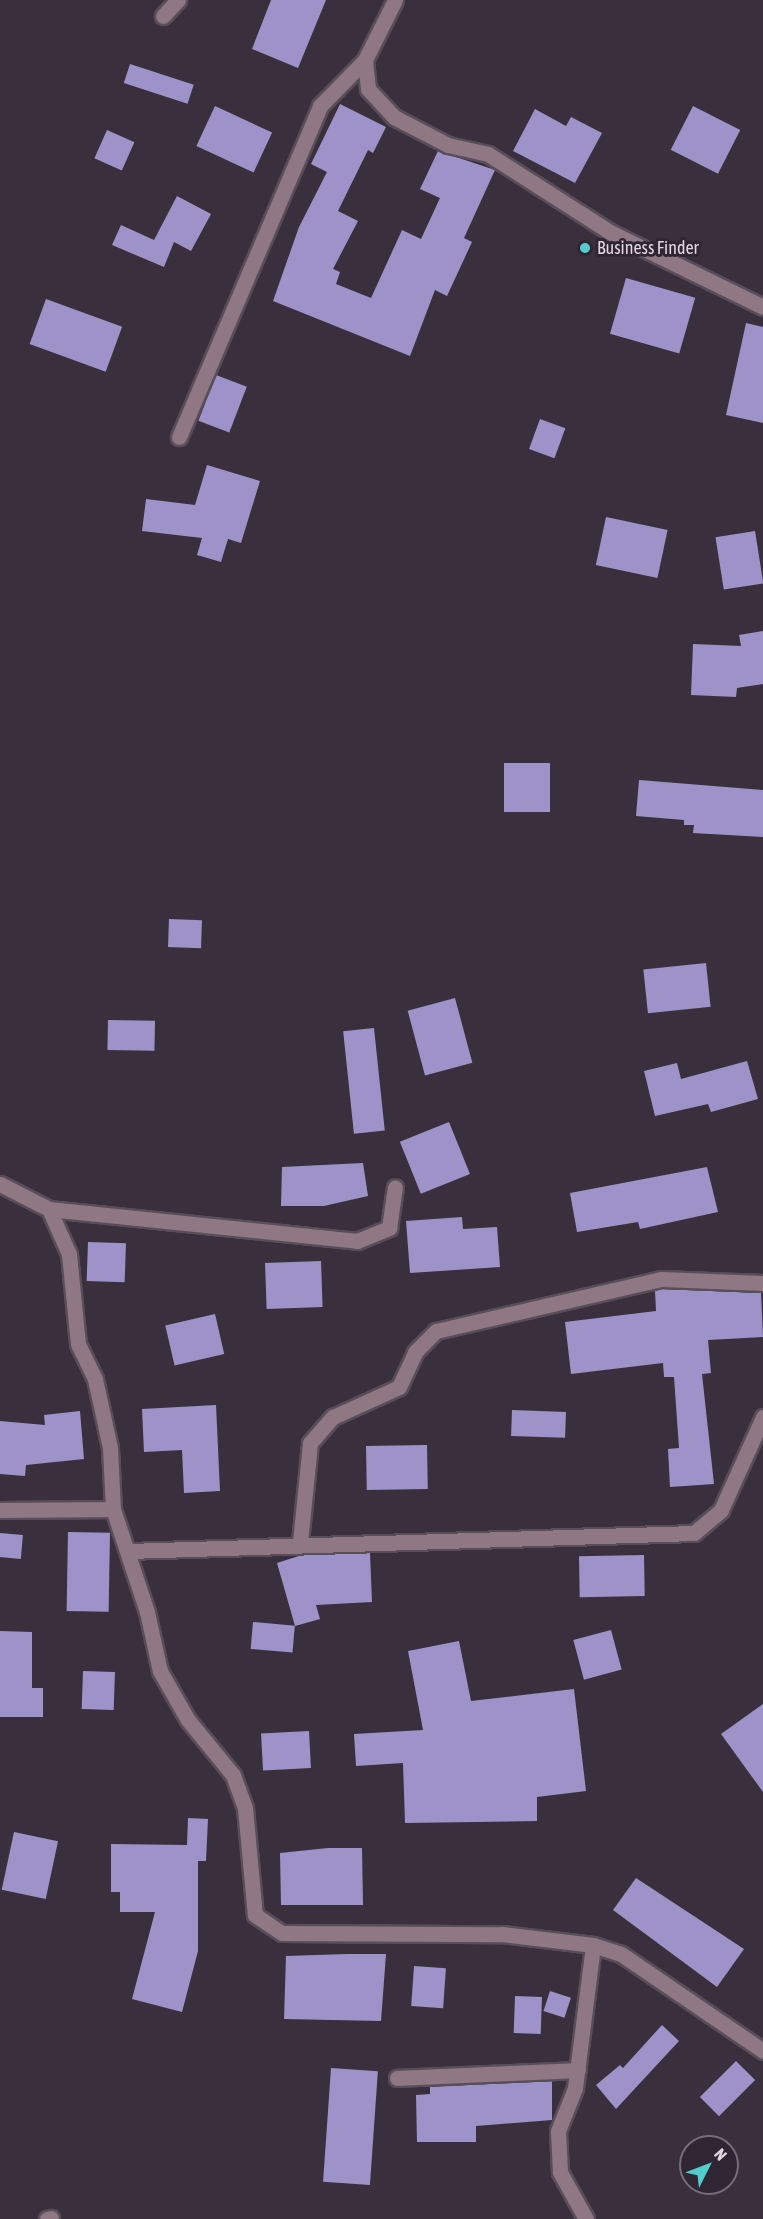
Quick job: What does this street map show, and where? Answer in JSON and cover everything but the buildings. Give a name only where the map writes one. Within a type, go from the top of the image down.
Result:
[{"type":"street","points":[[163,16],[178,0]]},
{"type":"street","points":[[179,437],[320,106],[365,60],[395,0]]},
{"type":"street","points":[[365,60],[368,89],[394,117],[448,145],[488,154],[610,232],[763,308]]},
{"type":"street","points":[[0,1184],[49,1209],[357,1241],[389,1228],[395,1187]]},
{"type":"street","points":[[49,1209],[69,1254],[78,1344],[95,1379],[110,1448],[113,1509],[128,1551],[160,1671],[188,1720],[232,1775],[244,1808],[255,1915],[266,1925],[282,1933],[502,1935],[593,1945],[621,1954],[763,2051]]},
{"type":"street","points":[[300,1542],[310,1443],[333,1417],[399,1387],[415,1352],[436,1331],[661,1279],[763,1283]]},
{"type":"street","points":[[128,1551],[300,1542],[694,1533],[721,1510],[763,1417]]},
{"type":"street","points":[[0,1510],[113,1509]]},
{"type":"street","points":[[586,2219],[560,2172],[558,2131],[578,2070],[593,1945]]},
{"type":"street","points":[[397,2078],[578,2070]]},
{"type":"place","name":"Business Finder","points":[[585,248]]}]
